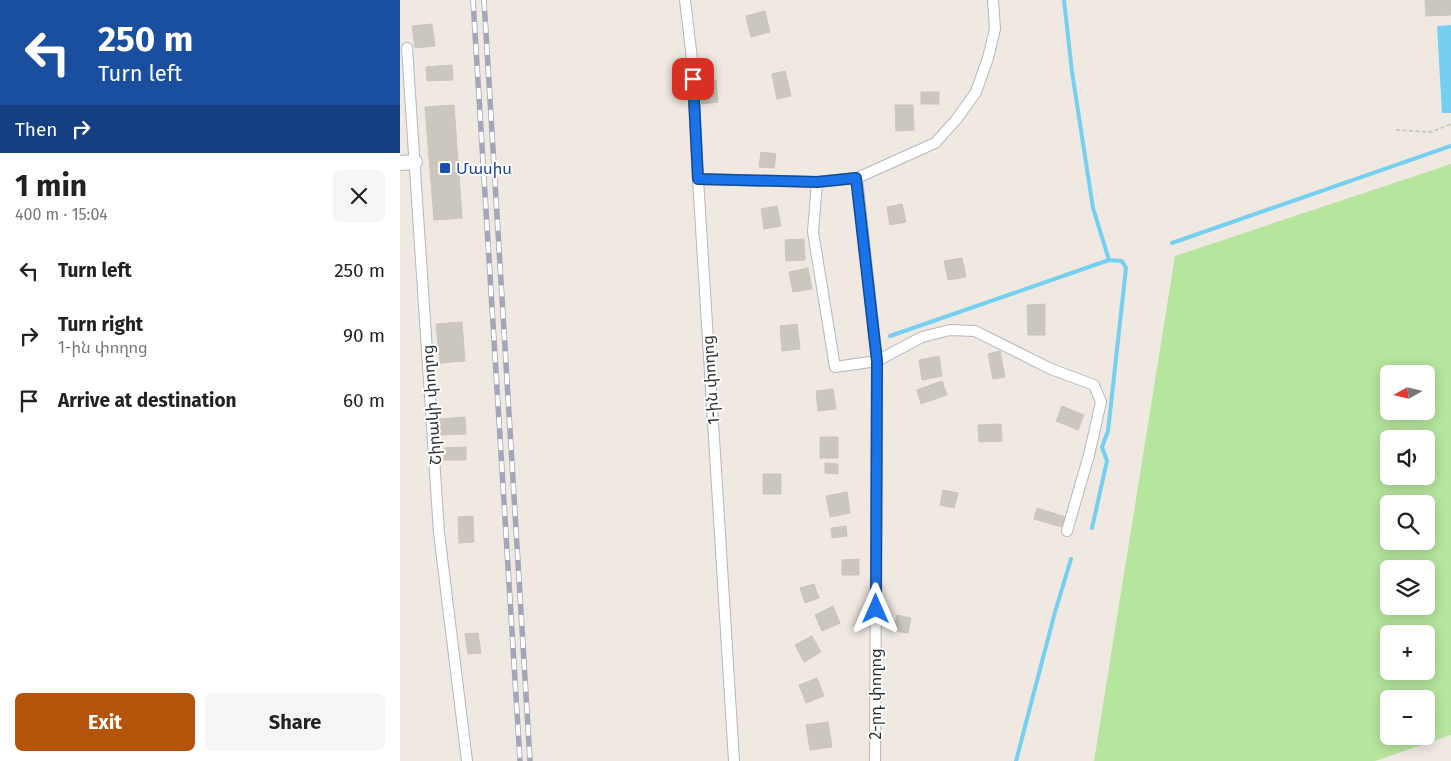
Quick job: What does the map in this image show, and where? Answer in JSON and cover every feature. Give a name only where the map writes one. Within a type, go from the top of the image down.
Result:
[{"type":"main road","points":[[400,163],[414,162]]},
{"type":"street","name":"1-ին փողոց","points":[[685,0],[692,59],[734,761]]},
{"type":"street","points":[[698,179],[817,182],[856,178],[935,143],[956,120],[976,92],[988,58],[995,29],[994,0]]},
{"type":"street","name":"Շիրակի փողոց","points":[[407,48],[440,533],[467,761]]},
{"type":"street","name":"2-րդ փողոց","points":[[856,178],[877,361],[875,761]]},
{"type":"street","points":[[817,182],[813,232],[835,367],[877,361],[922,337],[950,330],[975,331],[1051,369],[1094,385],[1101,402],[1089,456],[1067,531]]},
{"type":"path","points":[[1396,130],[1431,132],[1451,124]]},
{"type":"green space","points":[[1451,164],[1451,735],[1435,740],[1435,690],[1380,690],[1380,745],[1422,745],[1375,761],[1094,761],[1175,256]]},
{"type":"water","points":[[1451,25],[1451,113],[1442,113],[1437,26]]},
{"type":"building","points":[[1425,0],[1451,0],[1451,15],[1426,16]]},
{"type":"building","points":[[765,11],[770,32],[751,37],[746,16]]},
{"type":"building","points":[[432,24],[435,46],[415,48],[412,26]]},
{"type":"building","points":[[452,65],[453,80],[427,81],[426,67]]},
{"type":"building","points":[[785,71],[791,96],[777,99],[772,74]]},
{"type":"building","points":[[716,80],[718,102],[702,104],[700,82]]},
{"type":"building","points":[[921,92],[939,92],[939,104],[921,104]]},
{"type":"building","points":[[454,105],[462,218],[434,220],[425,107]]},
{"type":"building","points":[[895,105],[913,105],[914,130],[896,131]]},
{"type":"building","points":[[761,152],[776,154],[774,168],[759,167]]},
{"type":"building","points":[[902,204],[906,222],[890,225],[887,207]]},
{"type":"building","points":[[777,206],[781,226],[764,229],[761,209]]},
{"type":"building","points":[[804,239],[805,260],[786,261],[785,240]]},
{"type":"building","points":[[962,258],[966,277],[948,280],[944,261]]},
{"type":"building","points":[[808,268],[812,289],[793,292],[789,272]]},
{"type":"building","points":[[1045,304],[1045,335],[1028,335],[1027,305]]},
{"type":"building","points":[[462,322],[465,361],[440,363],[436,324]]},
{"type":"building","points":[[797,324],[800,349],[782,351],[780,326]]},
{"type":"building","points":[[1000,351],[1005,377],[993,379],[988,354]]},
{"type":"building","points":[[939,356],[942,376],[922,380],[919,360]]},
{"type":"building","points":[[942,381],[947,395],[921,404],[917,390]]},
{"type":"building","points":[[833,389],[836,409],[818,411],[816,391]]},
{"type":"building","points":[[1062,406],[1084,415],[1078,430],[1056,421]]},
{"type":"building","points":[[465,417],[466,434],[440,435],[439,419]]},
{"type":"building","points":[[1001,424],[1002,441],[979,442],[978,425]]},
{"type":"building","points":[[820,437],[838,437],[838,458],[820,458]]},
{"type":"building","points":[[466,447],[466,460],[444,460],[444,448]]},
{"type":"building","points":[[825,463],[838,464],[838,474],[825,473]]},
{"type":"building","points":[[763,474],[781,474],[781,494],[763,494]]},
{"type":"building","points":[[943,490],[958,493],[954,508],[940,505]]},
{"type":"building","points":[[847,492],[850,513],[830,517],[826,496]]},
{"type":"building","points":[[1037,508],[1066,517],[1062,527],[1034,519]]},
{"type":"building","points":[[473,516],[474,542],[459,543],[458,517]]},
{"type":"building","points":[[846,526],[847,536],[832,538],[831,528]]},
{"type":"building","points":[[859,559],[859,575],[842,575],[842,560]]},
{"type":"building","points":[[814,584],[819,598],[805,603],[800,588]]},
{"type":"building","points":[[833,606],[840,623],[822,631],[815,615]]},
{"type":"building","points":[[897,615],[911,618],[908,633],[894,631]]},
{"type":"building","points":[[478,633],[481,653],[468,654],[465,634]]},
{"type":"building","points":[[812,636],[821,652],[804,662],[795,645]]},
{"type":"building","points":[[817,678],[824,696],[806,703],[799,685]]},
{"type":"building","points":[[828,722],[832,747],[810,750],[806,725]]},
{"type":"waterway","points":[[1064,0],[1072,72],[1093,208],[1109,260]]},
{"type":"waterway","points":[[1172,243],[1451,146]]},
{"type":"waterway","points":[[890,336],[1109,260],[1122,261],[1126,268],[1108,431],[1102,447],[1107,461],[1092,528]]},
{"type":"waterway","points":[[1016,761],[1055,612],[1071,559]]},
{"type":"railway","points":[[473,0],[520,761]]},
{"type":"railway","points":[[484,0],[530,761]]},
{"type":"place","name":"Մասիս","points":[[445,168]]},
{"type":"route","points":[[693,79],[698,179],[817,182],[856,178],[877,361],[876,609]]}]
